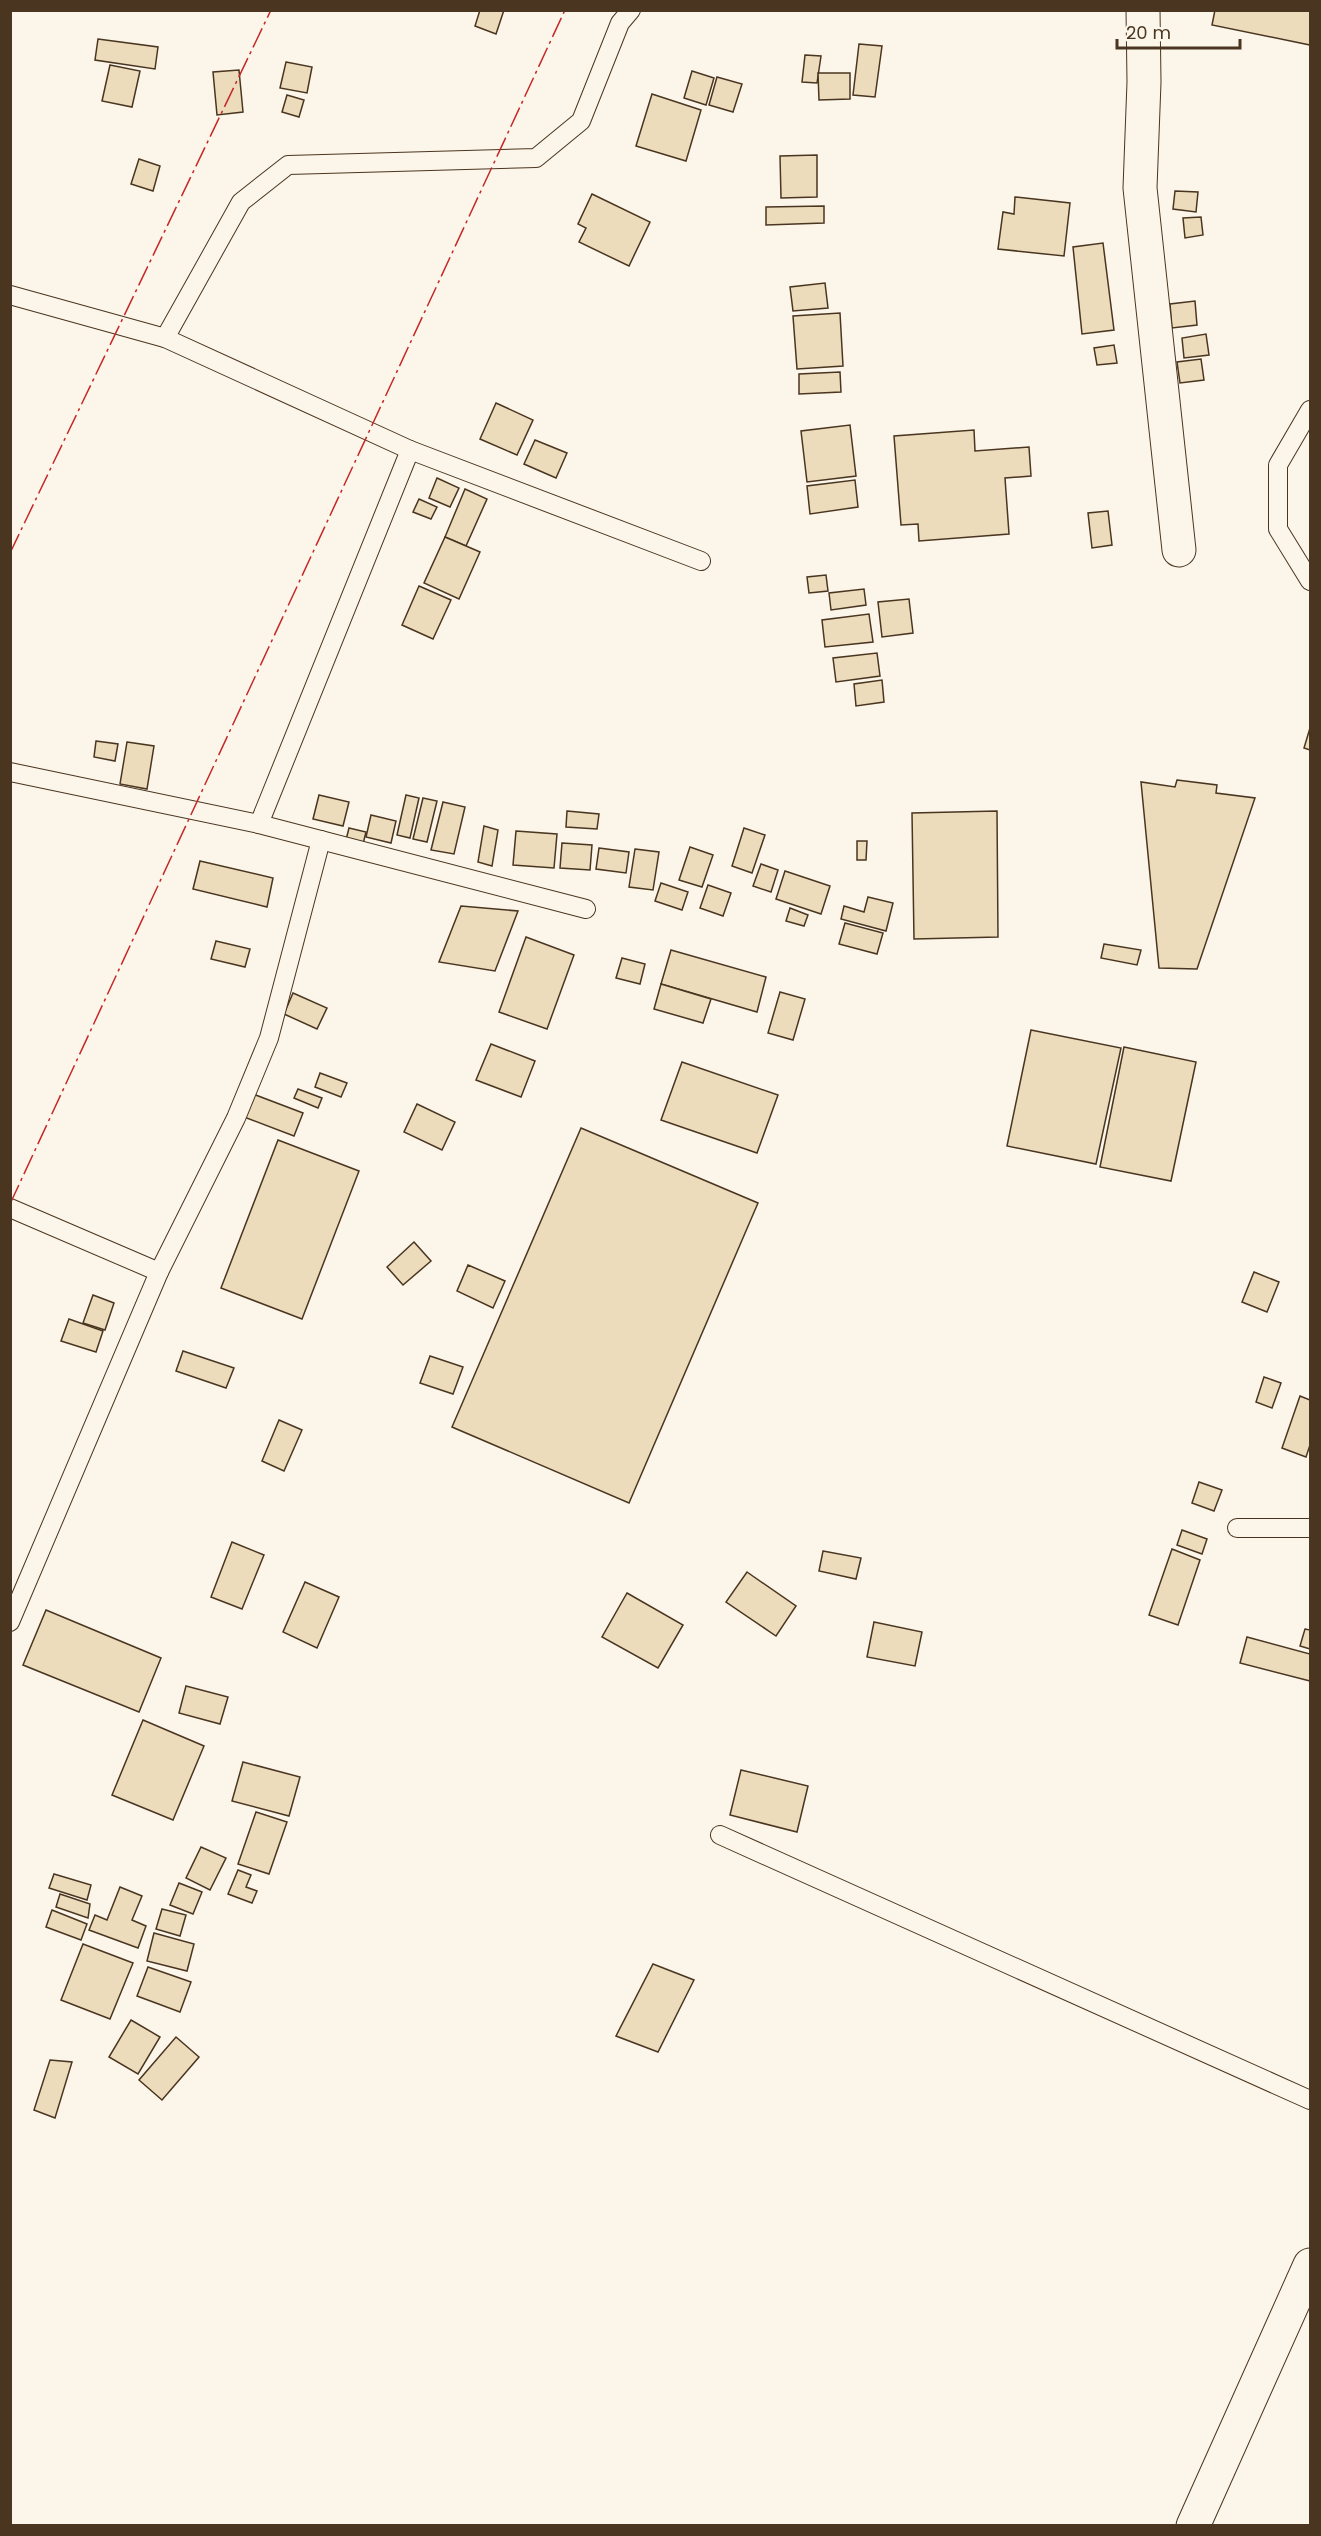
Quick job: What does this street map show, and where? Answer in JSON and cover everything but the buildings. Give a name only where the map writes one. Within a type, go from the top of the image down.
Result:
[{"type":"street","points":[[1143,10],[1144,82],[1140,188],[1179,550]]},
{"type":"street","points":[[1193,2526],[1311,2265]]},
{"type":"lane","points":[[165,338],[241,202],[288,165],[536,158],[581,121],[620,23],[631,10]]},
{"type":"lane","points":[[10,295],[165,338],[410,450],[701,561]]},
{"type":"lane","points":[[1311,410],[1278,465],[1278,530],[1311,581]]},
{"type":"lane","points":[[259,824],[410,450]]},
{"type":"lane","points":[[10,772],[259,824],[586,909]]},
{"type":"lane","points":[[10,1622],[159,1272],[236,1118],[269,1038],[321,840]]},
{"type":"lane","points":[[10,1208],[159,1272]]},
{"type":"lane","points":[[1237,1528],[1311,1528]]},
{"type":"lane","points":[[720,1835],[1311,2100]]},
{"type":"power","points":[[10,553],[271,10]]},
{"type":"power","points":[[10,1204],[565,10]]}]
